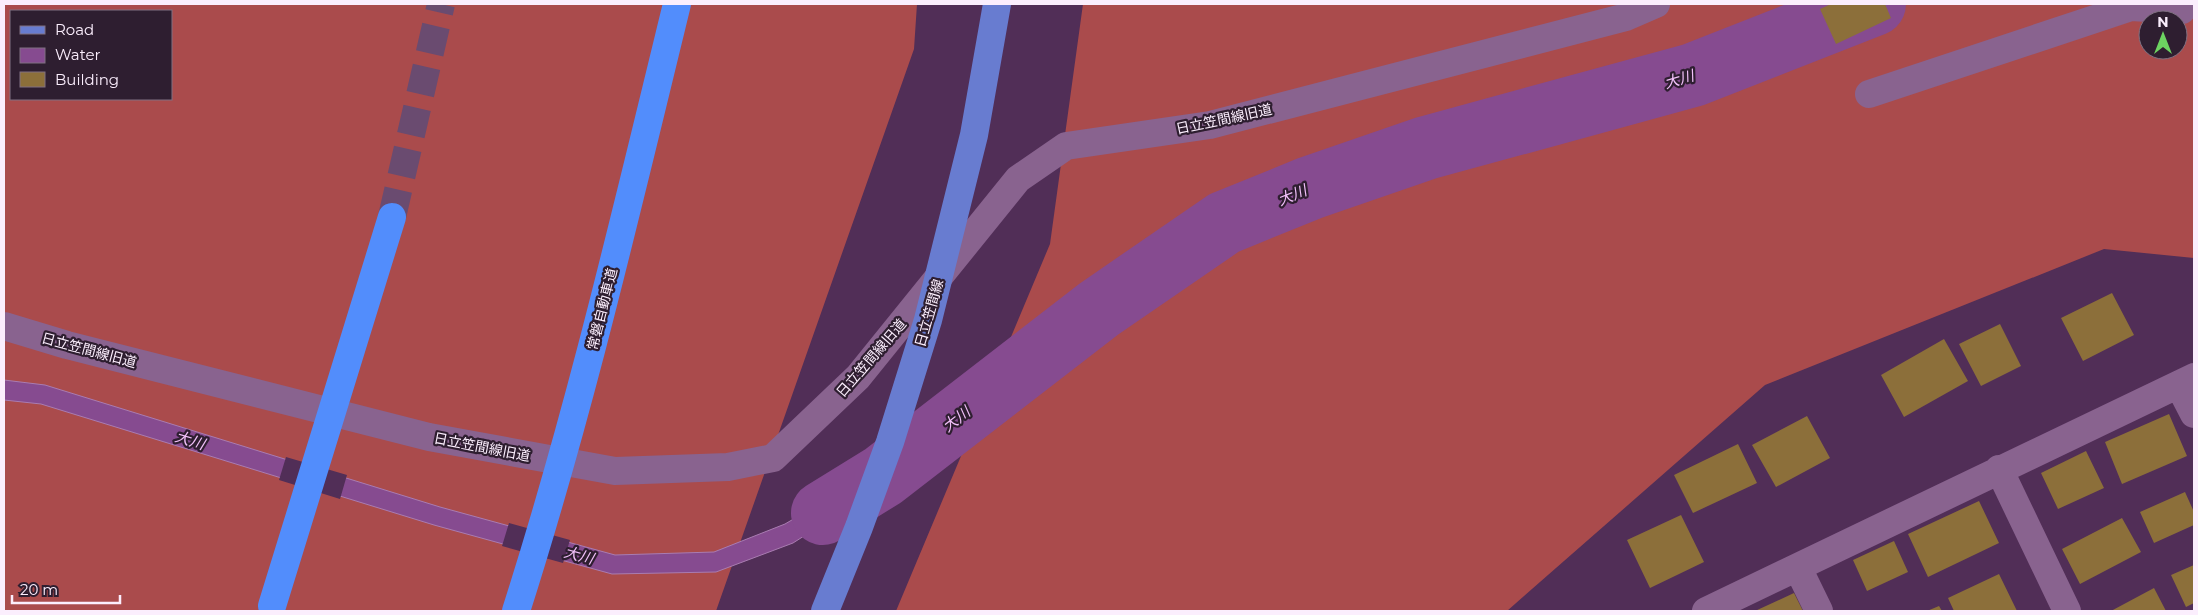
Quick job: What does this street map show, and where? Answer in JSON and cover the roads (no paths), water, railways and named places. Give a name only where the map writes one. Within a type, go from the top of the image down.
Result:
[{"type":"highway","name":"常磐自動車道","points":[[516,611],[547,512],[600,320],[677,4]]},
{"type":"highway","points":[[272,606],[392,217]]},
{"type":"main road","name":"日立笠間線","points":[[825,611],[859,527],[890,442],[928,320],[974,135],[997,4]]},
{"type":"street","name":"日立笠間線旧道","points":[[4,326],[68,345],[429,437],[595,468],[615,471],[681,469],[728,467],[755,462],[773,458],[858,377],[1018,179],[1066,146],[1210,125],[1626,17],[1656,4]]},
{"type":"street","points":[[1869,94],[2131,6],[2182,10]]},
{"type":"street","points":[[1706,611],[1999,469],[2187,381],[2194,414]]},
{"type":"street","points":[[1999,469],[2068,611]]},
{"type":"street","points":[[1798,568],[1819,611]]},
{"type":"water","points":[[4,380],[45,385],[440,507],[615,555],[714,552],[785,524],[884,466],[884,485],[793,543],[716,572],[612,574],[434,525],[41,404],[4,400]]},
{"type":"waterway","name":"大川","points":[[823,513],[883,476],[1099,309],[1224,223],[1310,188],[1426,148],[1693,75],[1874,4]]},
{"type":"tunnel","points":[[392,217],[441,4]]}]
